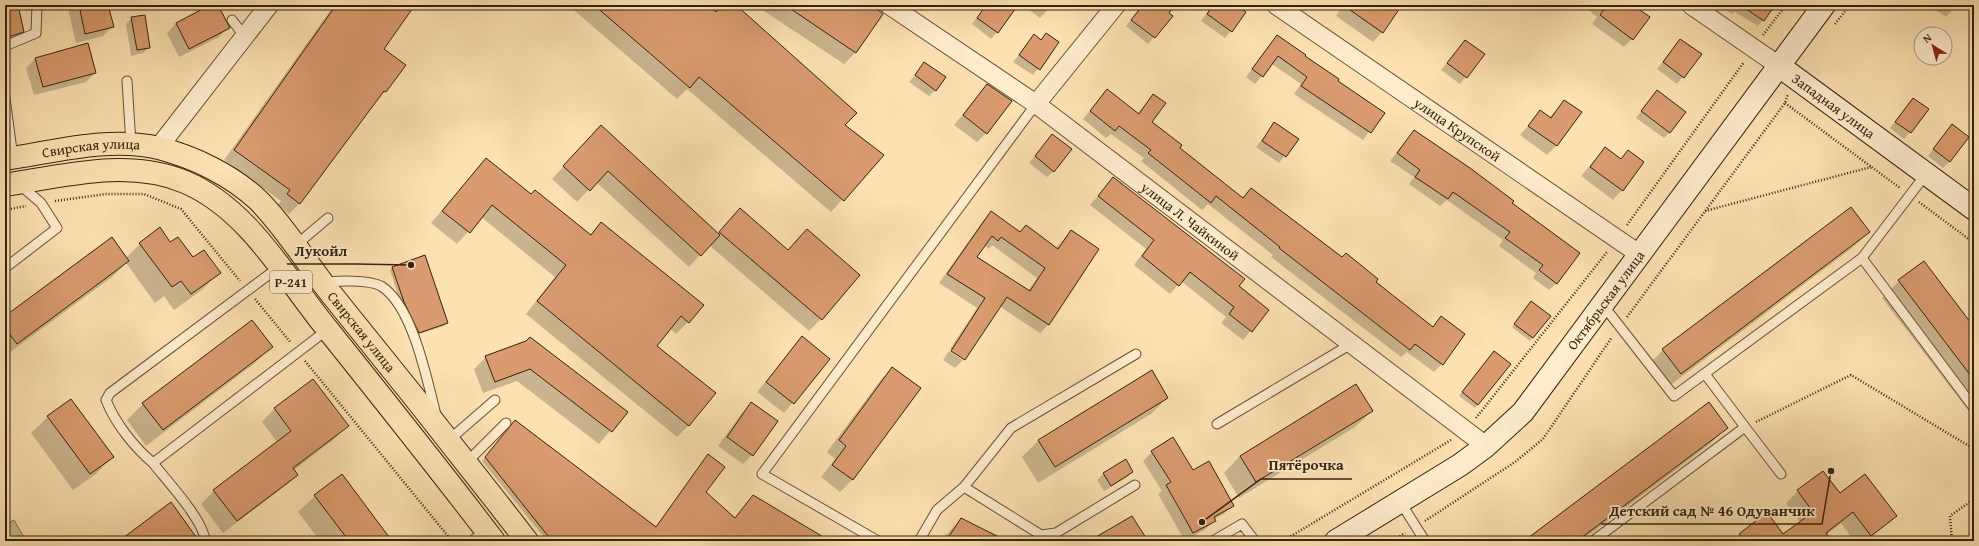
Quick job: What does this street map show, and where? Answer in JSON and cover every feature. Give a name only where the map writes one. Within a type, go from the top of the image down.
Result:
[{"type":"highway","name":"Свирская улица","points":[[9,159],[86,147],[131,144],[158,148],[190,159],[225,175],[258,200],[527,541]]},
{"type":"highway","name":"Свирская улица","points":[[11,184],[116,169],[149,171],[185,182],[220,201],[250,230],[327,330],[375,387],[484,538]]},
{"type":"main road","name":"Октябрьская улица","points":[[1336,541],[1401,503],[1486,446],[1523,412],[1639,254],[1787,71],[1824,5]]},
{"type":"main road","name":"Западная улица","points":[[1787,71],[1974,209]]},
{"type":"street","points":[[158,148],[269,5]]},
{"type":"street","name":"улица Л. Чайкиной","points":[[889,5],[1036,104],[1486,446]]},
{"type":"street","points":[[1036,104],[1116,5]]},
{"type":"street","name":"улица Крупской","points":[[1276,5],[1639,254]]},
{"type":"street","name":"Западная улица","points":[[1691,5],[1787,71]]},
{"type":"lane","points":[[5,46],[36,33],[37,5]]},
{"type":"lane","points":[[232,20],[244,37]]},
{"type":"lane","points":[[127,81],[131,144]]},
{"type":"lane","points":[[5,98],[9,159]]},
{"type":"lane","points":[[878,541],[762,474],[1036,104]]},
{"type":"lane","points":[[1603,305],[1674,396],[1862,258],[1926,174]]},
{"type":"lane","points":[[5,268],[57,228],[41,203],[11,184]]},
{"type":"lane","points":[[295,246],[328,218]]},
{"type":"lane","points":[[1862,258],[1974,408]]},
{"type":"lane","points":[[205,541],[204,533],[195,517],[153,463],[143,455],[111,414],[106,400],[110,393],[279,267]]},
{"type":"lane","points":[[322,283],[334,280],[363,283],[379,285],[388,291],[408,320],[444,434],[495,400]]},
{"type":"lane","points":[[153,463],[327,330]]},
{"type":"lane","points":[[1217,424],[1351,344]]},
{"type":"lane","points":[[919,541],[937,510],[964,487],[1011,428],[1136,354]]},
{"type":"lane","points":[[1705,374],[1781,474]]},
{"type":"lane","points":[[466,463],[506,423]]},
{"type":"lane","points":[[1593,541],[1745,427]]},
{"type":"lane","points":[[964,487],[1041,535],[1056,532],[1135,485]]},
{"type":"lane","points":[[1401,503],[1425,541]]},
{"type":"lane","points":[[1213,541],[1242,524],[1255,541]]},
{"type":"path","points":[[1283,541],[1466,431],[1618,239],[1786,5]]},
{"type":"path","points":[[1832,29],[1850,5]]},
{"type":"path","points":[[1787,71],[1785,103],[1974,243]]},
{"type":"path","points":[[1704,211],[1871,167]]},
{"type":"path","points":[[5,210],[41,203],[106,194],[144,194],[181,208],[452,541]]},
{"type":"path","points":[[1745,427],[1851,375],[1974,449]]},
{"type":"path","points":[[1952,541],[1950,516],[1974,499]]},
{"type":"shaded area","points":[[14,520],[26,541],[5,541],[5,525]]},
{"type":"building","points":[[5,5],[18,5],[24,32],[5,38]]},
{"type":"building","points":[[79,5],[108,5],[114,27],[85,34]]},
{"type":"building","points":[[210,5],[218,5],[230,28],[189,49],[176,23]]},
{"type":"building","points":[[336,5],[415,5],[384,49],[406,65],[386,92],[384,91],[300,204],[287,194],[290,190],[234,150]]},
{"type":"building","points":[[594,5],[708,5],[716,12],[721,5],[736,5],[857,113],[845,125],[884,155],[844,201],[699,77],[690,88]]},
{"type":"building","points":[[785,5],[872,5],[883,14],[856,53]]},
{"type":"building","points":[[986,5],[1018,5],[998,33],[977,18]]},
{"type":"building","points":[[1143,5],[1175,5],[1169,13],[1173,16],[1155,38],[1131,20]]},
{"type":"building","points":[[1213,5],[1236,5],[1246,12],[1232,32],[1207,14]]},
{"type":"building","points":[[1343,5],[1402,5],[1383,33]]},
{"type":"building","points":[[1607,5],[1633,5],[1650,17],[1633,40],[1600,15]]},
{"type":"building","points":[[1740,5],[1775,5],[1764,21]]},
{"type":"building","points":[[145,15],[150,48],[137,50],[131,17]]},
{"type":"building","points":[[1046,33],[1059,42],[1040,70],[1019,55],[1034,34],[1041,40]]},
{"type":"building","points":[[1277,35],[1339,79],[1338,81],[1385,113],[1371,133],[1301,86],[1307,77],[1278,56],[1263,77],[1252,69]]},
{"type":"building","points":[[1680,39],[1702,54],[1684,78],[1663,62]]},
{"type":"building","points":[[1465,40],[1485,54],[1467,78],[1447,63]]},
{"type":"building","points":[[88,43],[96,73],[43,87],[35,58]]},
{"type":"building","points":[[924,62],[946,77],[936,91],[915,75]]},
{"type":"building","points":[[987,84],[1012,101],[987,134],[963,115]]},
{"type":"building","points":[[1107,89],[1139,114],[1153,94],[1166,103],[1152,122],[1182,145],[1180,148],[1243,198],[1251,188],[1342,257],[1346,253],[1378,279],[1376,282],[1433,327],[1441,316],[1465,334],[1443,365],[1415,344],[1410,350],[1279,248],[1280,247],[1216,196],[1211,203],[1148,153],[1151,150],[1119,126],[1115,131],[1090,111]]},
{"type":"building","points":[[1657,90],[1686,112],[1670,133],[1641,111]]},
{"type":"building","points":[[1913,98],[1929,109],[1911,133],[1895,122]]},
{"type":"building","points":[[1564,100],[1582,112],[1557,146],[1528,126],[1540,110],[1551,118]]},
{"type":"building","points":[[1274,122],[1299,139],[1286,157],[1262,141]]},
{"type":"building","points":[[1952,124],[1969,137],[1950,162],[1933,149]]},
{"type":"building","points":[[601,125],[720,235],[701,256],[608,171],[590,191],[563,166]]},
{"type":"building","points":[[1414,130],[1470,168],[1514,201],[1512,203],[1580,253],[1557,284],[1539,270],[1543,265],[1505,238],[1510,232],[1453,192],[1448,199],[1415,177],[1420,170],[1397,153]]},
{"type":"building","points":[[1052,134],[1072,149],[1054,172],[1035,156]]},
{"type":"building","points":[[1605,147],[1621,159],[1628,150],[1644,162],[1623,191],[1590,167]]},
{"type":"building","points":[[486,158],[531,194],[535,190],[591,235],[601,222],[704,305],[689,323],[681,316],[657,346],[716,393],[689,426],[537,301],[566,265],[492,205],[470,233],[442,211]]},
{"type":"building","points":[[1113,177],[1245,279],[1239,286],[1269,310],[1252,332],[1229,314],[1234,307],[1190,272],[1179,286],[1142,256],[1154,240],[1098,196]]},
{"type":"building","points":[[1851,207],[1870,232],[1681,374],[1662,349]]},
{"type":"building","points":[[740,208],[788,250],[807,229],[860,275],[822,320],[719,232]]},
{"type":"building","points":[[991,211],[1020,232],[1026,225],[1058,249],[1071,230],[1099,249],[1049,325],[1007,297],[965,360],[951,351],[985,298],[947,274]],"holes":[[[992,236],[998,241],[1001,237],[1045,268],[1030,291],[977,257]]]},
{"type":"building","points":[[160,227],[170,242],[178,237],[193,257],[204,250],[221,273],[191,294],[181,281],[172,287],[139,243]]},
{"type":"building","points":[[112,237],[129,261],[17,344],[5,328],[5,316]]},
{"type":"building","points":[[425,255],[448,323],[419,333],[404,302],[392,267]]},
{"type":"building","points":[[1924,261],[1974,327],[1974,380],[1898,280]]},
{"type":"building","points":[[1531,301],[1551,316],[1533,338],[1514,324]]},
{"type":"building","points":[[252,320],[273,347],[163,430],[142,403]]},
{"type":"building","points":[[802,336],[830,359],[794,404],[766,382]]},
{"type":"building","points":[[530,337],[628,412],[612,432],[530,369],[495,382],[485,356],[526,341]]},
{"type":"building","points":[[1494,351],[1511,364],[1478,405],[1462,392]]},
{"type":"building","points":[[892,367],[921,388],[853,480],[832,465],[846,446],[839,440]]},
{"type":"building","points":[[1152,370],[1168,398],[1055,467],[1038,440]]},
{"type":"building","points":[[313,379],[349,426],[293,468],[298,475],[237,521],[213,490],[291,431],[274,408]]},
{"type":"building","points":[[1356,384],[1373,411],[1256,482],[1240,456]]},
{"type":"building","points":[[71,399],[114,457],[90,474],[47,416]]},
{"type":"building","points":[[751,402],[778,421],[753,456],[727,437]]},
{"type":"building","points":[[1709,402],[1728,428],[1577,541],[1524,541]]},
{"type":"building","points":[[515,420],[656,527],[708,454],[725,467],[706,492],[735,518],[753,495],[830,541],[552,541],[485,457]]},
{"type":"building","points":[[1173,437],[1193,470],[1209,461],[1234,506],[1214,517],[1216,521],[1193,533],[1166,485],[1171,482],[1151,451]]},
{"type":"building","points":[[1126,459],[1133,472],[1111,486],[1103,473]]},
{"type":"building","points":[[1823,471],[1840,493],[1865,474],[1897,516],[1871,536],[1853,512],[1826,533],[1832,541],[1745,541],[1739,534],[1767,512],[1783,534],[1813,512],[1797,490]]},
{"type":"building","points":[[342,474],[392,541],[349,541],[314,495]]},
{"type":"building","points":[[171,502],[199,541],[119,541]]},
{"type":"building","points":[[1132,516],[1148,541],[1089,541]]},
{"type":"building","points":[[961,518],[1007,541],[946,541]]},
{"type":"place","name":"Лукойл","points":[[411,265]]},
{"type":"place","name":"Детский сад № 46 Одуванчик","points":[[1831,471]]},
{"type":"place","name":"Пятёрочка","points":[[1202,522]]}]
